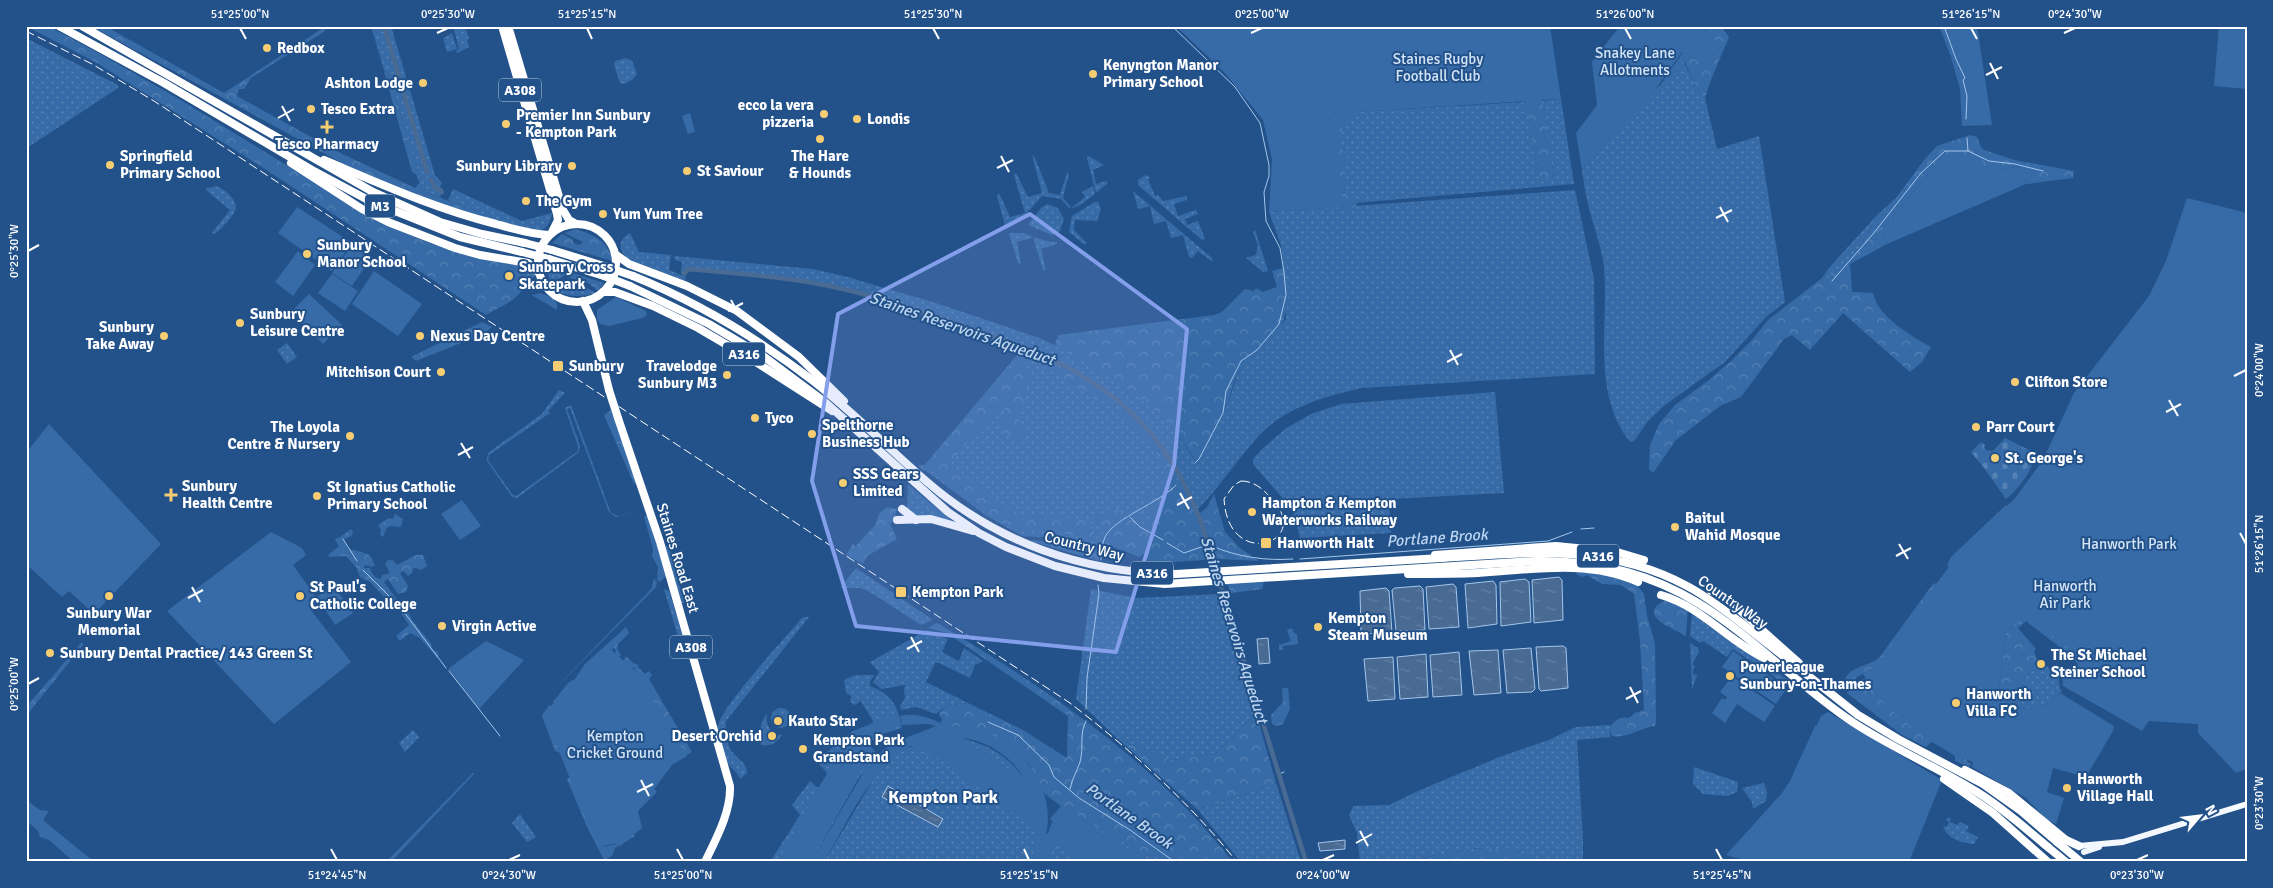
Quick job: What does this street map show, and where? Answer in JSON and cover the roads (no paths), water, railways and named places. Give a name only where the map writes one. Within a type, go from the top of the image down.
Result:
[{"type":"highway","name":"M3","points":[[60,26],[164,83],[350,191],[402,216],[460,237],[549,259],[630,286],[709,324],[776,365]]},
{"type":"highway","name":"M3","points":[[82,26],[303,151],[340,174],[401,206],[449,224],[552,250],[633,276],[714,314],[790,364]]},
{"type":"highway","name":"A308","points":[[502,26],[563,210],[568,220],[578,225]]},
{"type":"highway","name":"A308","points":[[508,26],[557,214],[558,220],[550,234]]},
{"type":"highway","name":"M3","points":[[248,132],[308,175],[388,222],[455,248],[480,255],[528,263],[538,272]]},
{"type":"highway","name":"M3","points":[[303,151],[397,192],[479,220],[529,232],[550,234]]},
{"type":"highway","points":[[578,225],[600,232],[610,243],[615,254],[617,266],[614,276],[600,295],[583,301],[566,300],[554,295],[544,284],[538,272],[538,253],[550,234],[565,226],[578,225]]},
{"type":"highway","name":"A316","points":[[615,254],[629,264],[687,286],[714,299],[737,311],[764,329],[815,372],[868,428]]},
{"type":"highway","name":"A316","points":[[600,295],[614,292],[698,328],[842,417]]},
{"type":"highway","name":"Staines Road East","points":[[592,320],[593,305],[600,295]]},
{"type":"highway","name":"Staines Road East","points":[[583,301],[592,320],[609,390],[660,542],[730,786],[730,796],[725,814],[705,862]]},
{"type":"highway","points":[[640,302],[647,307]]},
{"type":"highway","name":"A316","points":[[790,364],[868,428]]},
{"type":"highway","name":"A316","points":[[776,365],[842,417]]},
{"type":"highway","name":"Country Way","points":[[842,417],[921,490],[948,512],[980,533],[1026,556],[1092,576],[1165,584],[1198,583],[1536,561],[1580,562],[1615,568],[1651,579],[1680,592],[1737,631],[1852,722],[1900,751],[1979,793],[2002,808],[2066,862]]},
{"type":"highway","name":"Country Way","points":[[868,428],[927,482],[990,525],[1033,548],[1104,568],[1144,573],[1200,573],[1548,552],[1586,554],[1636,565],[1685,585],[1709,599],[1871,723],[1982,784],[2021,811],[2080,862]]},
{"type":"highway","points":[[902,509],[916,520]]},
{"type":"highway","points":[[897,520],[931,519],[980,533]]},
{"type":"highway","points":[[1416,559],[1438,554],[1481,550],[1571,546],[1617,552],[1644,560]]},
{"type":"highway","points":[[1344,573],[1433,574],[1573,568],[1613,574],[1638,582]]},
{"type":"highway","points":[[1711,591],[1719,592],[1724,596],[1796,660],[1821,686]]},
{"type":"highway","points":[[1661,595],[1692,608],[1753,652],[1773,661]]},
{"type":"highway","points":[[1920,750],[1975,774],[2008,794],[2066,840],[2081,849]]},
{"type":"highway","points":[[1900,751],[1993,812],[2048,862]]},
{"type":"main road","points":[[2081,849],[2136,838],[2247,804]]},
{"type":"water","points":[[1559,577],[1562,580],[1563,620],[1534,623],[1532,580]]},
{"type":"water","points":[[1525,579],[1529,582],[1531,622],[1501,626],[1500,582]]},
{"type":"water","points":[[1493,581],[1496,585],[1497,624],[1468,628],[1465,584]]},
{"type":"water","points":[[1453,584],[1456,587],[1459,627],[1429,629],[1426,587]]},
{"type":"water","points":[[1420,586],[1423,589],[1425,630],[1396,631],[1392,590],[1395,588]]},
{"type":"water","points":[[1386,588],[1389,591],[1392,632],[1365,634],[1361,631],[1360,591]]},
{"type":"water","points":[[1268,638],[1270,663],[1259,664],[1257,639]]},
{"type":"water","points":[[1563,646],[1566,648],[1568,688],[1541,691],[1539,689],[1536,647]]},
{"type":"water","points":[[1531,648],[1535,689],[1532,692],[1507,693],[1503,650]]},
{"type":"water","points":[[1498,650],[1501,693],[1474,695],[1469,651]]},
{"type":"water","points":[[1459,652],[1462,695],[1433,697],[1430,655]]},
{"type":"water","points":[[1426,654],[1428,697],[1400,699],[1397,657]]},
{"type":"water","points":[[1393,657],[1395,699],[1368,701],[1364,659]]},
{"type":"water","points":[[888,786],[943,819],[938,827],[882,797]]},
{"type":"water","points":[[1345,840],[1345,849],[1320,851],[1318,843]]},
{"type":"waterway","name":"Staines Reservoirs Aqueduct","points":[[384,26],[427,172]]},
{"type":"waterway","points":[[1172,26],[1235,87],[1260,123],[1269,165],[1269,176],[1264,192],[1266,221],[1280,248],[1286,295],[1279,324],[1257,350],[1241,361],[1226,391],[1223,413],[1199,459],[1195,463]]},
{"type":"waterway","points":[[1944,26],[1965,78],[1963,80],[1967,96],[1966,119]]},
{"type":"waterway","points":[[1832,281],[1873,234],[1921,173],[1945,151],[1968,151],[1967,138]]},
{"type":"waterway","points":[[1968,151],[1989,161],[2015,164],[2043,171]]},
{"type":"waterway","name":"Staines Reservoirs Aqueduct","points":[[431,180],[435,188],[442,192]]},
{"type":"waterway","name":"Staines Reservoirs Aqueduct","points":[[684,274],[688,269],[766,276],[843,289],[914,309],[1032,350],[1063,365],[1090,380],[1136,417],[1155,438],[1172,463],[1188,491],[1201,522],[1306,862]]},
{"type":"waterway","name":"Portlane Brook","points":[[1101,560],[1103,542],[1110,530],[1127,517],[1160,498],[1176,485]]},
{"type":"waterway","name":"Portlane Brook","points":[[1130,517],[1140,527],[1163,540]]},
{"type":"waterway","name":"Portlane Brook","points":[[1581,529],[1594,528]]},
{"type":"waterway","name":"Portlane Brook","points":[[1300,559],[1548,541],[1572,532]]},
{"type":"waterway","points":[[343,539],[357,561]]},
{"type":"waterway","name":"Portlane Brook","points":[[1167,543],[1184,553],[1204,546]]},
{"type":"waterway","name":"Portlane Brook","points":[[1212,546],[1231,553],[1252,557],[1293,559]]},
{"type":"waterway","points":[[363,570],[397,604]]},
{"type":"waterway","points":[[1086,709],[1087,678],[1099,594],[1098,585]]},
{"type":"waterway","points":[[401,608],[446,668]]},
{"type":"waterway","points":[[449,671],[500,736]]},
{"type":"waterway","points":[[1070,789],[1080,762],[1083,731],[1086,721]]},
{"type":"waterway","name":"Portlane Brook","points":[[988,722],[1018,735],[1049,765],[1054,777],[1079,798],[1130,830],[1175,862]]},
{"type":"waterway","name":"Staines Reservoirs Aqueduct","points":[[1279,774],[1284,772]]},
{"type":"railway","points":[[26,31],[92,64],[154,101],[1070,703],[1158,777],[1199,818],[1237,862]]},
{"type":"railway","points":[[1241,481],[1250,482],[1261,489],[1271,498],[1282,514],[1283,527],[1277,537],[1266,543],[1252,543],[1239,536],[1229,522],[1224,499],[1234,485],[1241,481]]},
{"type":"place","name":"Redbox","points":[[267,48]]},
{"type":"place","name":"Kenyngton Manor Primary School","points":[[1093,74]]},
{"type":"place","name":"Ashton Lodge","points":[[423,83]]},
{"type":"place","name":"Tesco Extra","points":[[311,109]]},
{"type":"place","name":"ecco la vera pizzeria","points":[[824,114]]},
{"type":"place","name":"Londis","points":[[857,119]]},
{"type":"place","name":"Premier Inn Sunbury - Kempton Park","points":[[506,124]]},
{"type":"place","name":"Tesco Pharmacy","points":[[327,127]]},
{"type":"place","name":"The Hare & Hounds","points":[[820,139]]},
{"type":"place","name":"Springfield Primary School","points":[[110,165]]},
{"type":"place","name":"Sunbury Library","points":[[572,166]]},
{"type":"place","name":"St Saviour","points":[[687,171]]},
{"type":"place","name":"The Gym","points":[[526,201]]},
{"type":"place","name":"Yum Yum Tree","points":[[603,214]]},
{"type":"place","name":"Sunbury Manor School","points":[[307,254]]},
{"type":"place","name":"Sunbury Cross Skatepark","points":[[509,276]]},
{"type":"place","name":"Sunbury Leisure Centre","points":[[240,323]]},
{"type":"place","name":"Sunbury Take Away","points":[[164,336]]},
{"type":"place","name":"Nexus Day Centre","points":[[420,336]]},
{"type":"place","name":"Sunbury","points":[[558,366]]},
{"type":"place","name":"Mitchison Court","points":[[441,372]]},
{"type":"place","name":"Travelodge Sunbury M3","points":[[727,375]]},
{"type":"place","name":"Clifton Store","points":[[2015,382]]},
{"type":"place","name":"Tyco","points":[[755,418]]},
{"type":"place","name":"Parr Court","points":[[1976,427]]},
{"type":"place","name":"Spelthorne Business Hub","points":[[812,434]]},
{"type":"place","name":"The Loyola Centre & Nursery","points":[[350,436]]},
{"type":"place","name":"St. George's","points":[[1995,458]]},
{"type":"place","name":"SSS Gears Limited","points":[[843,483]]},
{"type":"place","name":"Sunbury Health Centre","points":[[171,495]]},
{"type":"place","name":"St Ignatius Catholic Primary School","points":[[317,496]]},
{"type":"place","name":"Hampton & Kempton Waterworks Railway","points":[[1252,512]]},
{"type":"place","name":"Baitul Wahid Mosque","points":[[1675,527]]},
{"type":"place","name":"Hanworth Halt","points":[[1266,543]]},
{"type":"place","name":"Kempton Park","points":[[901,592]]},
{"type":"place","name":"Sunbury War Memorial","points":[[109,596]]},
{"type":"place","name":"St Paul's Catholic College","points":[[300,596]]},
{"type":"place","name":"Virgin Active","points":[[442,626]]},
{"type":"place","name":"Kempton Steam Museum","points":[[1318,627]]},
{"type":"place","name":"Sunbury Dental Practice/ 143 Green St","points":[[50,653]]},
{"type":"place","name":"The St Michael Steiner School","points":[[2041,664]]},
{"type":"place","name":"Powerleague Sunbury-on-Thames","points":[[1730,676]]},
{"type":"place","name":"Hanworth Villa FC","points":[[1956,703]]},
{"type":"place","name":"Kauto Star","points":[[778,721]]},
{"type":"place","name":"Desert Orchid","points":[[772,736]]},
{"type":"place","name":"Kempton Park Grandstand","points":[[803,749]]},
{"type":"place","name":"Hanworth Village Hall","points":[[2067,788]]},
{"type":"district","name":"Kempton Park","points":[[943,797]]},
{"type":"park label","name":"Snakey Lane Allotments","points":[[1635,62]]},
{"type":"park label","name":"Staines Rugby Football Club","points":[[1438,68]]},
{"type":"park label","name":"Hanworth Park","points":[[2129,544]]},
{"type":"park label","name":"Hanworth Air Park","points":[[2065,594]]},
{"type":"park label","name":"Kempton Cricket Ground","points":[[615,744]]}]
